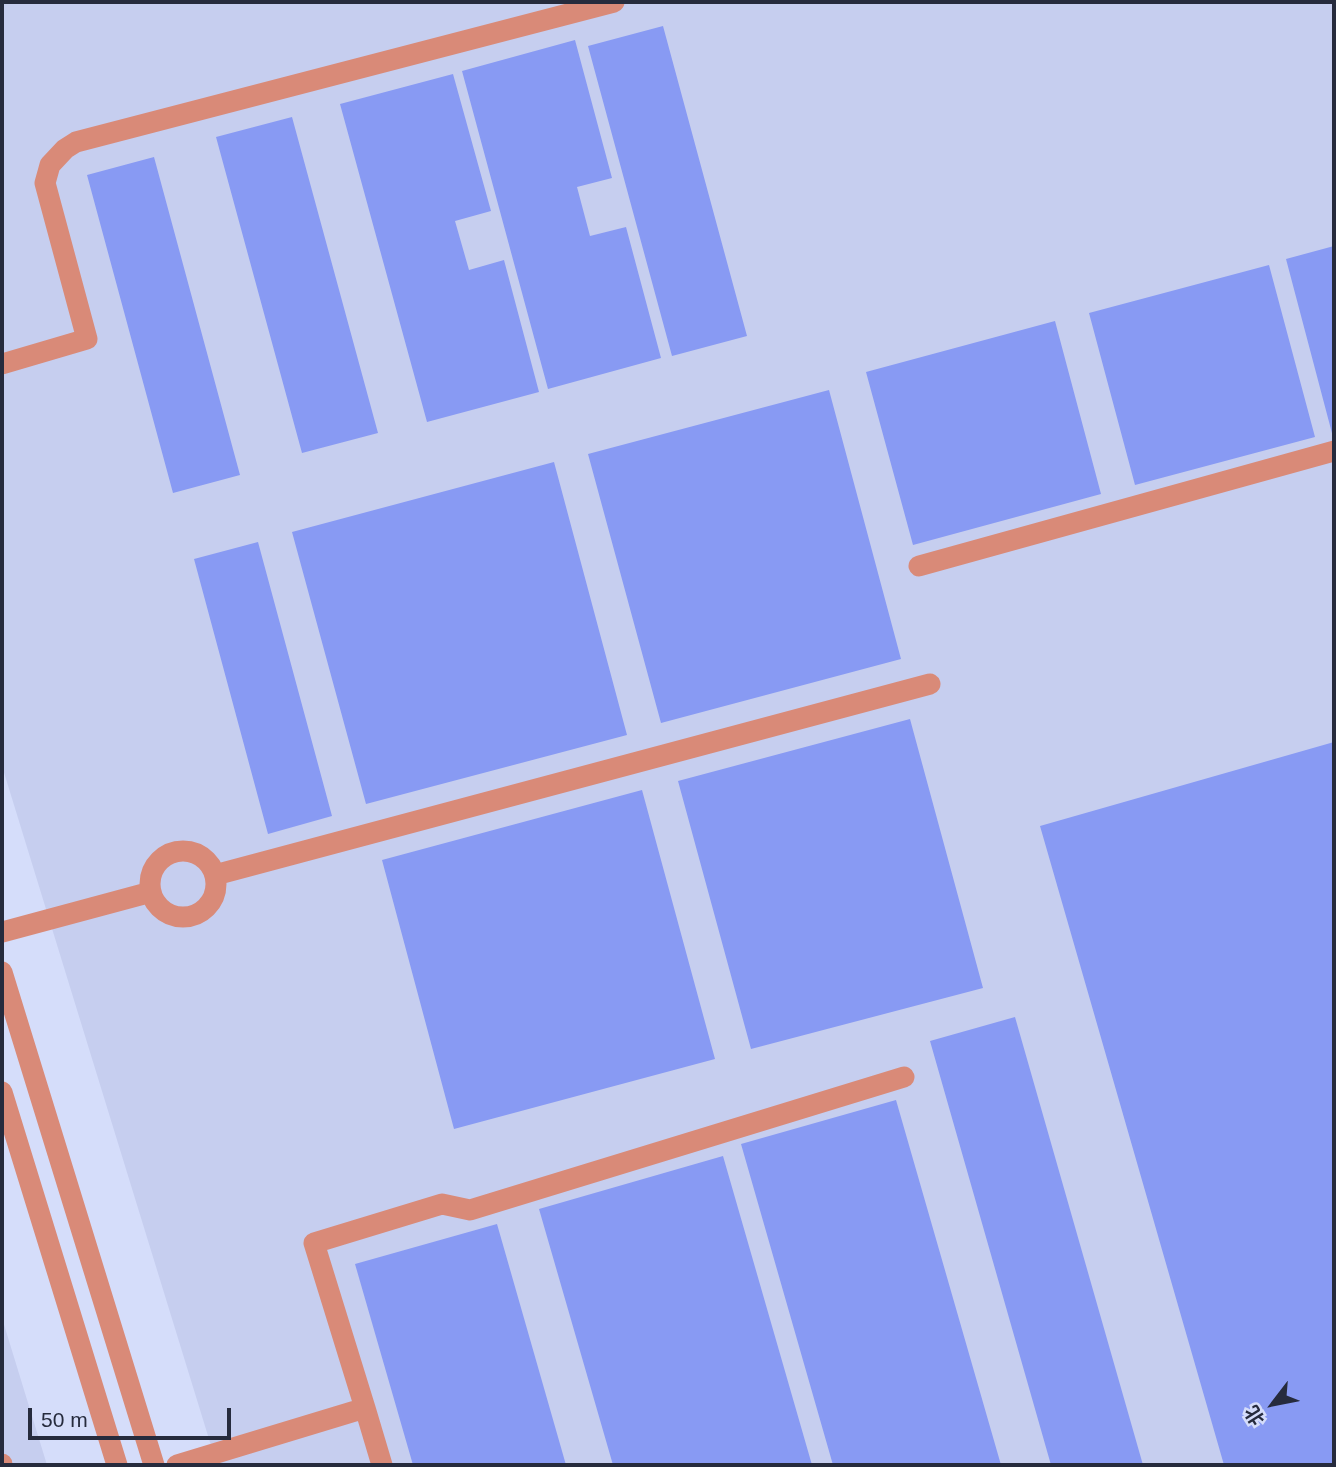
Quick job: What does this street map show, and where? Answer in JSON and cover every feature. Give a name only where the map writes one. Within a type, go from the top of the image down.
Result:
[{"type":"street","points":[[2,363],[87,339],[45,183],[50,165],[76,142],[614,2]]},
{"type":"street","points":[[919,566],[1334,451]]},
{"type":"street","points":[[215,874],[930,684]]},
{"type":"street","points":[[181,850],[193,852],[203,857],[215,874],[216,888],[212,900],[205,909],[195,915],[184,917],[162,910],[151,892],[153,869],[160,859],[170,853],[181,850]]},
{"type":"street","points":[[2,932],[151,892]]},
{"type":"street","points":[[2,972],[154,1465]]},
{"type":"street","points":[[382,1465],[314,1243],[442,1204],[470,1210],[905,1077]]},
{"type":"street","points":[[2,1092],[117,1465]]},
{"type":"street","points":[[177,1465],[365,1408]]},
{"type":"shaded area","points":[[2,2],[1334,2],[1334,1465],[217,1465],[2,766]]},
{"type":"shaded area","points":[[2,1318],[47,1465],[2,1465]]},
{"type":"building","points":[[663,26],[747,336],[672,356],[588,46]]},
{"type":"building","points":[[575,40],[612,178],[577,187],[590,236],[626,227],[661,358],[548,389],[462,71]]},
{"type":"building","points":[[453,74],[491,211],[455,221],[469,270],[504,260],[539,392],[427,422],[340,104]]},
{"type":"building","points":[[292,117],[378,433],[302,453],[216,137]]},
{"type":"building","points":[[154,157],[240,475],[173,493],[87,175]]},
{"type":"building","points":[[1334,246],[1334,437],[1333,437],[1286,259]]},
{"type":"building","points":[[1269,265],[1315,437],[1135,485],[1089,313]]},
{"type":"building","points":[[1055,321],[1101,494],[913,545],[866,372]]},
{"type":"building","points":[[829,390],[901,659],[661,723],[588,454]]},
{"type":"building","points":[[554,462],[627,735],[366,804],[292,532]]},
{"type":"building","points":[[258,542],[332,816],[268,834],[194,559]]},
{"type":"building","points":[[910,719],[983,988],[751,1049],[678,781]]},
{"type":"building","points":[[1334,742],[1334,1465],[1224,1465],[1040,826]]},
{"type":"building","points":[[642,790],[715,1059],[454,1129],[382,860]]},
{"type":"building","points":[[1015,1017],[1143,1465],[1051,1465],[930,1041]]},
{"type":"building","points":[[896,1100],[1001,1465],[833,1465],[741,1144]]},
{"type":"building","points":[[723,1156],[812,1465],[613,1465],[539,1209]]},
{"type":"building","points":[[497,1224],[566,1465],[413,1465],[355,1264]]}]
